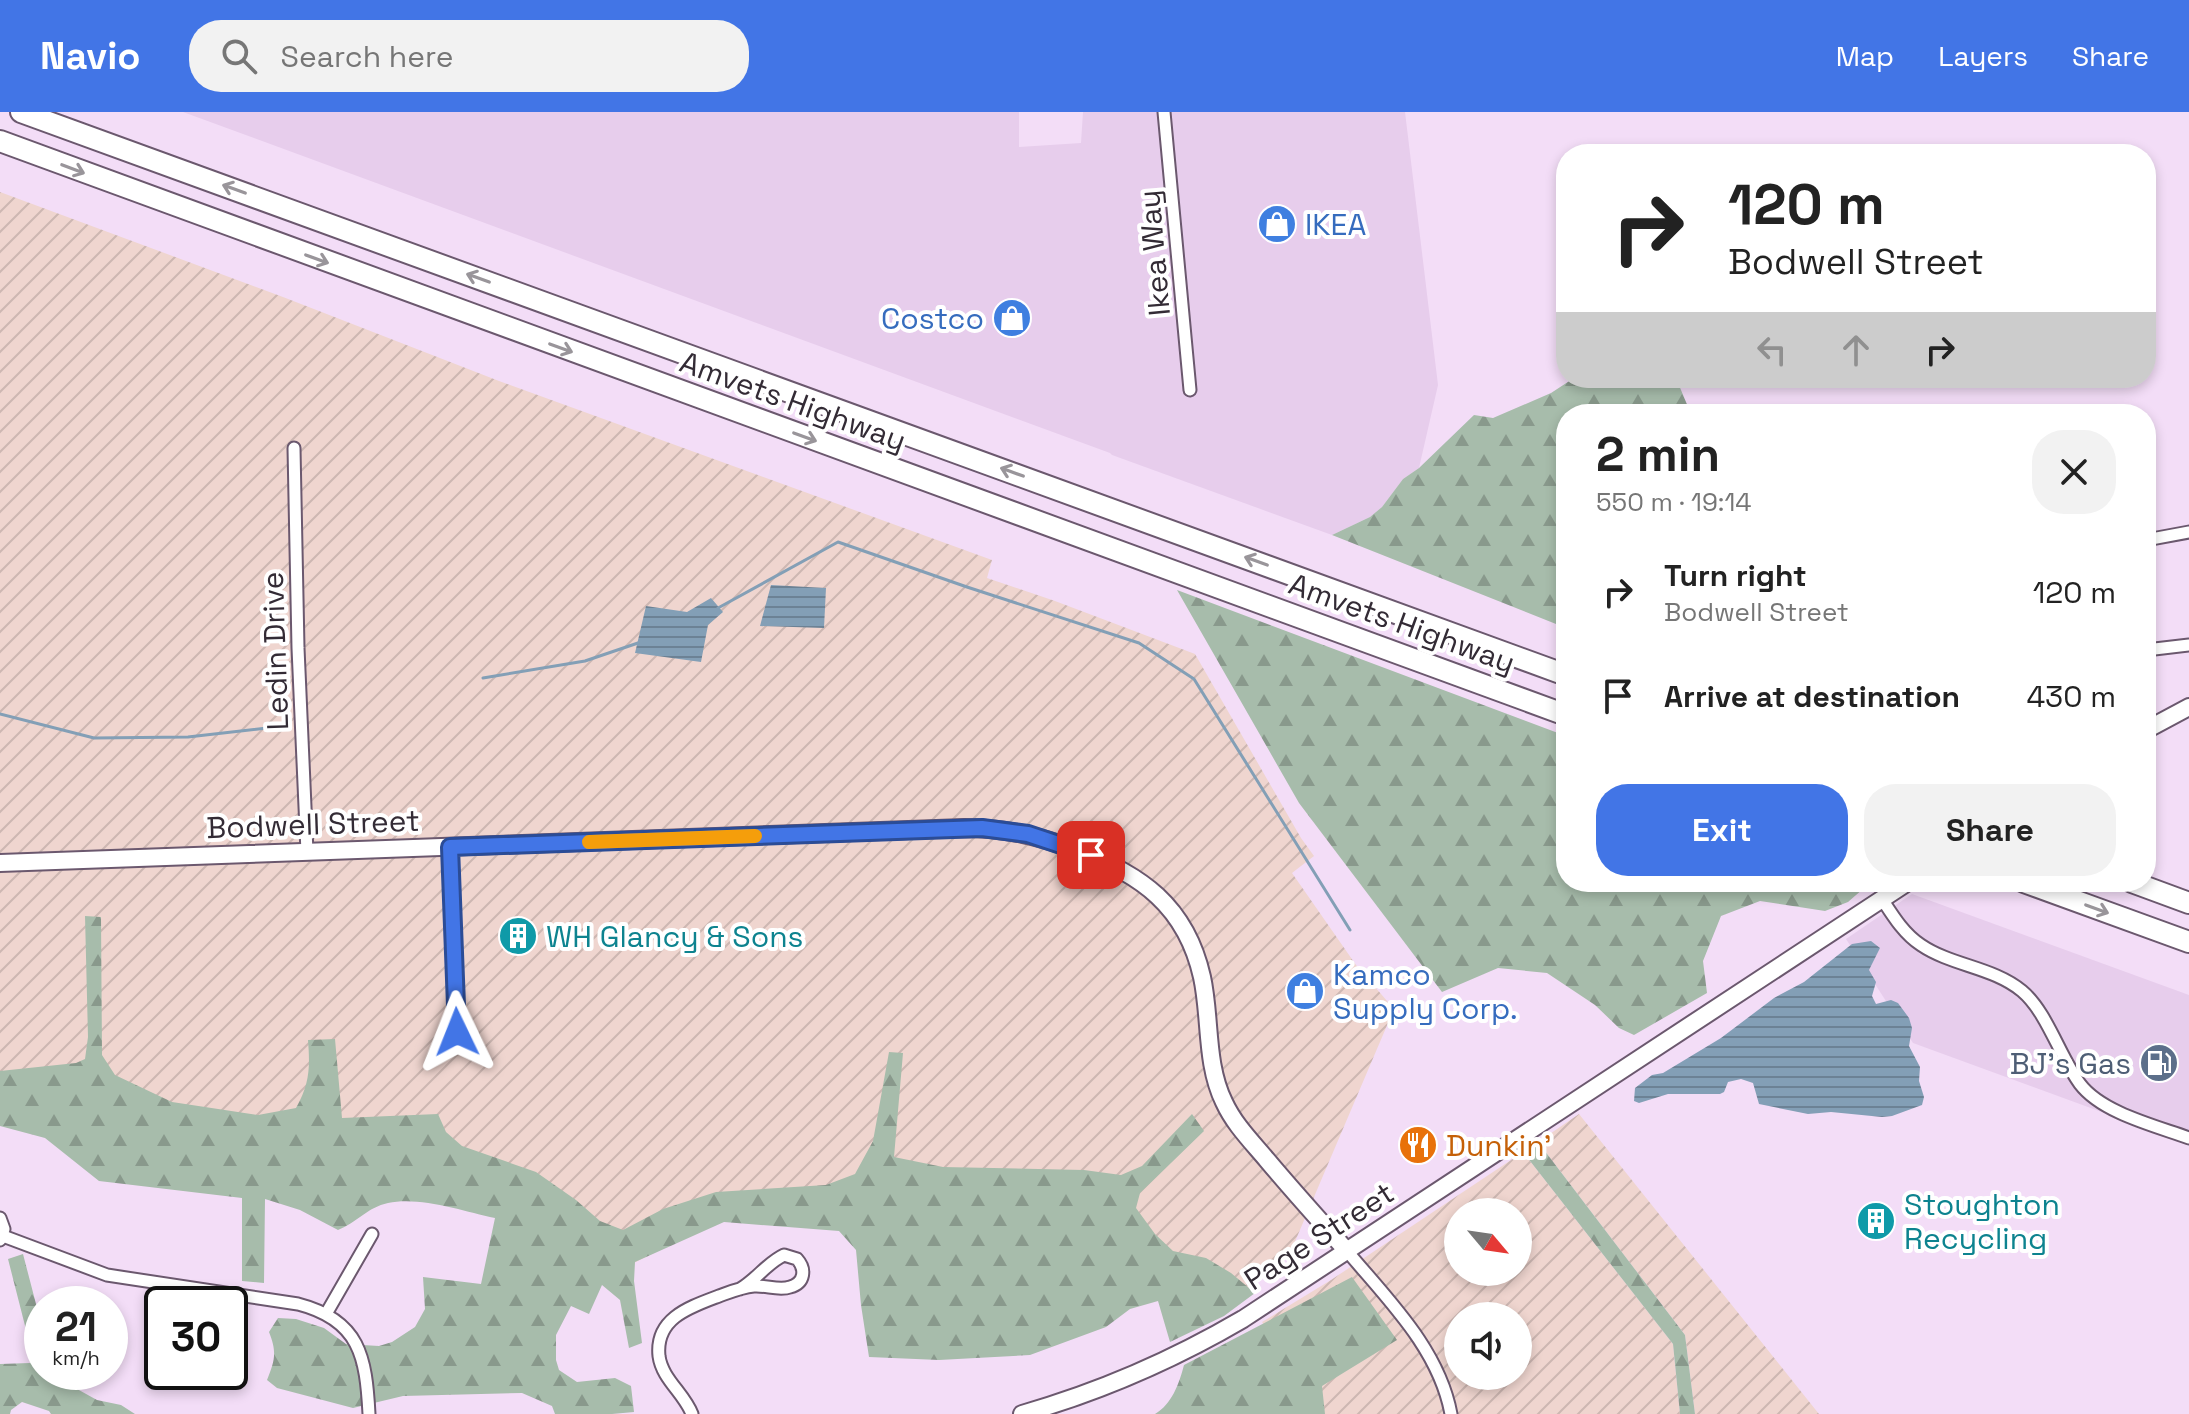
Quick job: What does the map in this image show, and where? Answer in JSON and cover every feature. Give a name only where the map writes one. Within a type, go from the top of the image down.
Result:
[{"type":"highway","name":"Amvets Highway","points":[[21,112],[1556,671]]},
{"type":"highway","name":"Amvets Highway","points":[[0,141],[1556,711]]},
{"type":"highway","points":[[2156,891],[2189,903]]},
{"type":"highway","points":[[2052,892],[2189,942]]},
{"type":"street","name":"Ikea Way","points":[[1164,112],[1190,390]]},
{"type":"street","name":"Ledin Drive","points":[[294,448],[298,648],[307,852]]},
{"type":"street","points":[[2156,538],[2189,532]]},
{"type":"street","points":[[2156,649],[2189,645]]},
{"type":"street","points":[[2156,725],[2189,707]]},
{"type":"street","name":"Bodwell Street","points":[[0,863],[982,828],[1028,834],[1129,873],[1166,905],[1192,945],[1201,974],[1212,1063],[1223,1100],[1238,1126],[1347,1251]]},
{"type":"street","points":[[450,847],[457,1032]]},
{"type":"street","name":"Page Street","points":[[1022,1414],[1086,1393],[1165,1361],[1243,1319],[1893,892]]},
{"type":"street","points":[[1882,899],[1902,928],[1922,946],[2005,980],[2026,994],[2076,1078],[2091,1096],[2112,1109],[2189,1138]]},
{"type":"street","points":[[0,1218],[4,1229],[1,1238],[107,1275],[298,1304],[326,1314],[340,1323],[357,1345],[366,1371],[369,1414]]},
{"type":"street","points":[[326,1314],[372,1234]]},
{"type":"street","points":[[1347,1251],[1428,1354],[1441,1381],[1451,1414]]},
{"type":"street","points":[[692,1414],[661,1365],[659,1350],[671,1319],[683,1310],[740,1289],[754,1286],[783,1289],[797,1284],[803,1267],[789,1255],[779,1257],[740,1289]]},
{"type":"street","points":[[768,1266],[764,1278],[773,1287]]},
{"type":"street","points":[[680,1395],[683,1414]]},
{"type":"shaded area","points":[[183,112],[1019,112],[1019,147],[1081,143],[1083,112],[1405,112],[1438,385],[1419,468],[1403,479],[1382,507],[1370,517],[1332,535]]},
{"type":"shaded area","points":[[0,192],[499,381],[992,560],[987,578],[1195,654],[1314,856],[1292,873],[1356,965],[1394,1009],[1291,1251],[1233,1301],[1121,1248],[724,1217],[632,1264],[519,1182],[0,1097]]},
{"type":"shaded area","points":[[1912,894],[2189,995],[2189,1144],[1913,1043],[1846,939]]},
{"type":"shaded area","points":[[1579,1114],[1819,1414],[1695,1414],[1685,1335],[1538,1142]]},
{"type":"shaded area","points":[[1523,1152],[1673,1344],[1680,1414],[1283,1414],[1311,1398],[1262,1322],[1444,1205],[1444,1286],[1532,1286],[1532,1198],[1454,1198]]},
{"type":"green space","points":[[1559,388],[1680,388],[1687,404],[1556,404],[1556,624],[1332,535],[1370,517],[1382,507],[1403,479],[1419,468],[1474,415],[1493,418]]},
{"type":"green space","points":[[1177,590],[1556,732],[1556,892],[1860,892],[1848,902],[1825,911],[1760,901],[1721,916],[1703,961],[1707,993],[1634,1035],[1619,1028],[1595,1005],[1547,973],[1498,968],[1442,992],[1299,803]]},
{"type":"green space","points":[[85,916],[101,917],[102,1055],[115,1075],[172,1102],[258,1115],[296,1108],[308,1075],[308,1040],[335,1039],[342,1118],[438,1114],[446,1132],[462,1146],[536,1172],[600,1221],[623,1230],[663,1209],[716,1192],[826,1185],[855,1174],[873,1141],[889,1052],[903,1053],[894,1157],[943,1167],[1084,1170],[1121,1175],[1142,1166],[1192,1114],[1204,1131],[1140,1193],[1136,1208],[1155,1234],[1173,1251],[1206,1258],[1255,1293],[1224,1316],[1170,1342],[1158,1301],[1130,1309],[1106,1327],[1030,1355],[939,1360],[869,1357],[856,1250],[839,1231],[724,1222],[635,1262],[634,1281],[642,1343],[629,1348],[620,1300],[602,1285],[589,1314],[571,1306],[556,1335],[559,1370],[577,1382],[615,1378],[631,1386],[634,1412],[555,1414],[552,1406],[522,1393],[403,1396],[353,1408],[277,1388],[267,1380],[274,1356],[269,1332],[278,1318],[296,1319],[324,1328],[346,1344],[379,1346],[392,1342],[415,1327],[425,1309],[423,1277],[481,1284],[495,1218],[441,1205],[400,1201],[374,1208],[338,1230],[300,1210],[265,1199],[264,1283],[242,1281],[242,1198],[99,1181],[45,1138],[0,1126],[0,1071],[76,1063],[85,1059],[88,1037]]},
{"type":"green space","points":[[1538,1142],[1685,1335],[1695,1414],[1680,1414],[1673,1344],[1523,1152]]},
{"type":"green space","points":[[23,1254],[31,1286],[24,1286],[24,1322],[8,1259]]},
{"type":"green space","points":[[1352,1277],[1397,1340],[1322,1386],[1325,1414],[1155,1414],[1170,1399],[1184,1365]]},
{"type":"green space","points":[[24,1363],[24,1390],[79,1390],[97,1400],[121,1405],[135,1414],[51,1414],[22,1402],[10,1414],[0,1414],[0,1364]]},
{"type":"water","points":[[771,585],[826,588],[824,628],[760,626]]},
{"type":"water","points":[[711,598],[723,612],[708,625],[701,662],[635,653],[646,606],[687,612]]},
{"type":"water","points":[[1871,941],[1880,948],[1869,970],[1876,982],[1872,996],[1876,1004],[1891,1000],[1898,1003],[1909,1018],[1912,1028],[1909,1046],[1920,1067],[1919,1081],[1924,1097],[1922,1105],[1882,1117],[1831,1112],[1808,1114],[1759,1104],[1753,1083],[1741,1079],[1728,1082],[1720,1094],[1668,1094],[1639,1103],[1634,1101],[1635,1088],[1652,1075],[1663,1073],[1721,1038],[1774,998],[1804,982],[1852,944]]},
{"type":"waterway","points":[[718,608],[838,542],[1139,643],[1194,679],[1350,930]]},
{"type":"waterway","points":[[483,678],[585,661],[638,643]]},
{"type":"waterway","points":[[0,714],[94,738],[188,737],[285,726]]},
{"type":"slow traffic","points":[[589,842],[755,836]]},
{"type":"place","name":"IKEA","points":[[1277,224]]},
{"type":"place","name":"Costco","points":[[1012,318]]},
{"type":"place","name":"WH Glancy & Sons","points":[[518,936]]},
{"type":"place","name":"Kamco Supply Corp.","points":[[1305,991]]},
{"type":"place","name":"BJ's Gas","points":[[2159,1063]]},
{"type":"place","name":"Dunkin'","points":[[1418,1145]]},
{"type":"place","name":"Stoughton Recycling","points":[[1876,1221]]},
{"type":"route","points":[[457,1032],[450,847],[982,828],[1028,834],[1091,855]]}]
